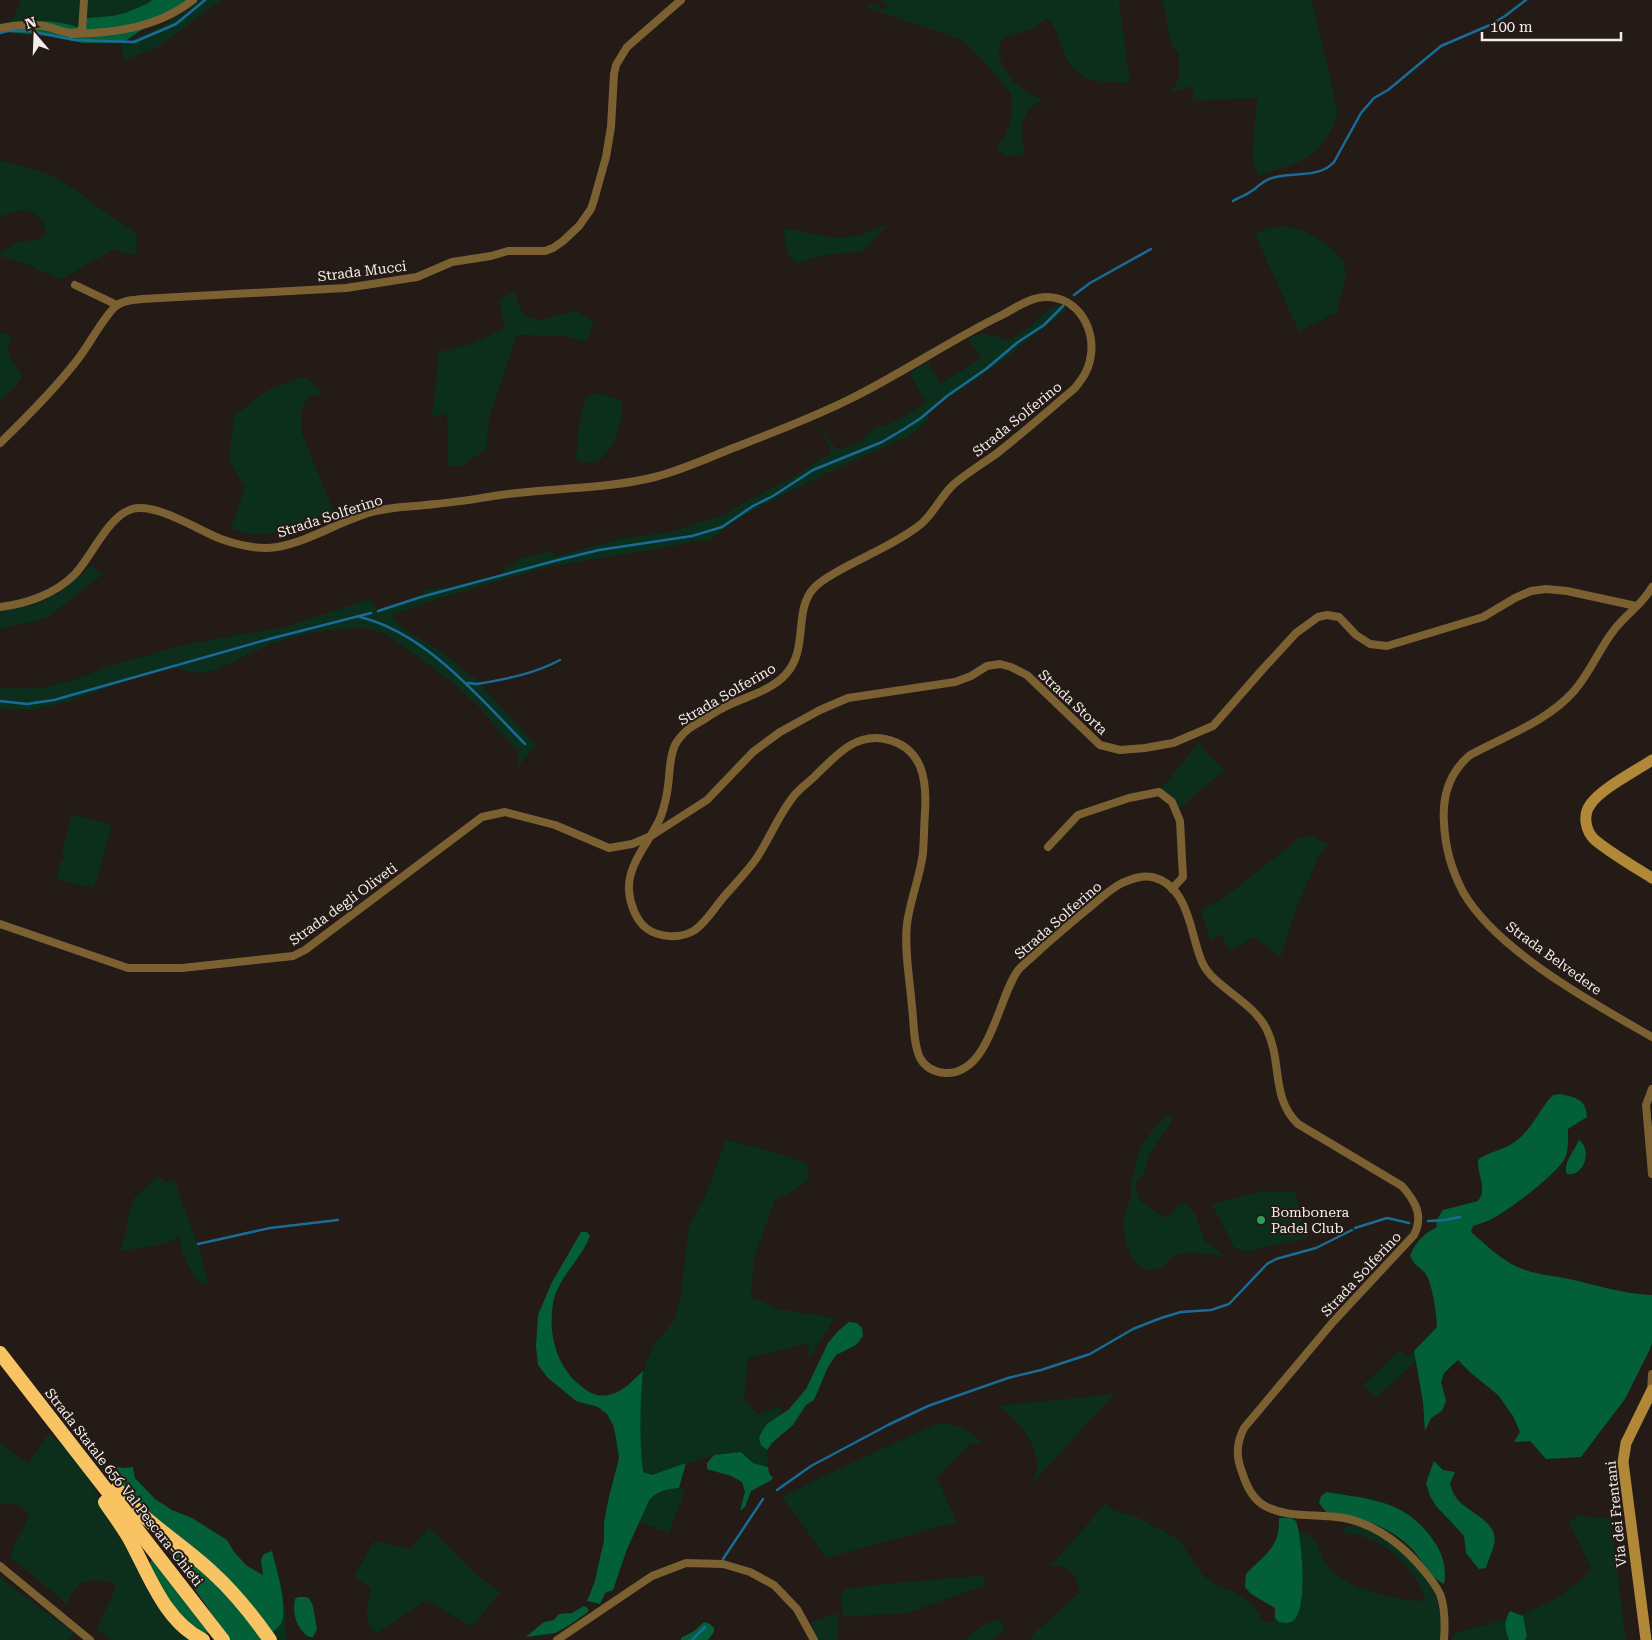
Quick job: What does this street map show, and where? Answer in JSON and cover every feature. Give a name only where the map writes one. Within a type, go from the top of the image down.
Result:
[{"type":"highway","name":"Strada Statale 656 Val Pescara-Chieti","points":[[0,1353],[222,1640]]},
{"type":"highway","points":[[89,1468],[105,1501],[128,1536],[168,1610],[184,1628],[203,1640]]},
{"type":"highway","points":[[89,1468],[106,1477],[140,1515],[212,1572],[252,1615],[270,1640]]},
{"type":"main road","points":[[1652,760],[1604,791],[1590,804],[1585,816],[1588,828],[1594,839],[1652,878]]},
{"type":"main road","name":"Via dei Frentani","points":[[1648,1633],[1623,1462],[1626,1443],[1651,1391]]},
{"type":"street","points":[[71,34],[82,31],[84,0]]},
{"type":"street","points":[[0,28],[12,25],[43,26],[71,34],[107,33],[140,27],[180,11],[193,0]]},
{"type":"street","name":"Strada Mucci","points":[[117,305],[142,299],[346,288],[417,277],[452,262],[508,252],[544,251],[553,248],[564,241],[579,226],[594,200],[606,157],[611,127],[616,65],[627,47],[682,0]]},
{"type":"street","points":[[0,443],[54,389],[117,305],[75,284]]},
{"type":"street","name":"Strada Solferino","points":[[0,606],[17,605],[48,594],[74,576],[113,521],[132,508],[156,509],[223,539],[260,549],[286,545],[372,512],[656,477],[810,418],[851,399],[987,322],[1032,300],[1048,297],[1058,298],[1075,307],[1084,319],[1091,335],[1091,358],[1083,379],[1068,394],[997,453],[951,487],[922,522],[825,579],[813,589],[805,606],[796,661],[789,671],[774,684],[722,708],[684,732],[677,740],[671,755],[668,788],[661,815],[636,861],[629,879],[629,897],[635,914],[646,928],[662,935],[681,936],[694,931],[704,922],[755,860],[792,798],[844,748],[854,742],[875,738],[885,739],[903,747],[920,764],[926,786],[923,855],[907,927],[916,1040],[919,1056],[926,1066],[942,1073],[955,1072],[973,1061],[989,1039],[1019,970],[1065,928],[1109,892],[1120,884],[1142,877],[1162,881],[1172,889],[1188,914],[1201,961],[1207,972],[1252,1009],[1266,1027],[1272,1044],[1279,1093],[1291,1117],[1298,1124],[1402,1186],[1412,1197],[1420,1216],[1419,1226],[1414,1234],[1333,1322],[1244,1428],[1237,1450],[1242,1474],[1251,1493],[1266,1507],[1306,1516],[1344,1518],[1372,1527],[1395,1540],[1415,1559],[1434,1583],[1440,1595],[1444,1640]]},
{"type":"street","name":"Strada Belvedere","points":[[1652,587],[1614,629],[1578,686],[1564,701],[1545,715],[1470,755],[1462,762],[1455,770],[1449,783],[1444,804],[1447,850],[1459,884],[1474,908],[1494,930],[1534,963],[1580,994],[1652,1037]]},
{"type":"street","name":"Strada Storta","points":[[651,836],[707,800],[753,752],[780,732],[820,710],[848,698],[955,682],[971,676],[988,666],[1000,664],[1027,675],[1100,746],[1120,750],[1145,748],[1173,743],[1213,726],[1296,634],[1318,617],[1327,615],[1339,618],[1356,635],[1370,644],[1387,646],[1483,617],[1531,591],[1546,589],[1567,590],[1636,606]]},
{"type":"street","points":[[1048,847],[1078,815],[1130,798],[1159,792],[1172,802],[1180,821],[1183,877],[1172,889]]},
{"type":"street","name":"Strada degli Oliveti","points":[[0,924],[128,968],[182,968],[293,956],[305,950],[482,817],[505,812],[555,825],[609,848],[632,844],[651,836]]},
{"type":"street","points":[[1652,1090],[1646,1105],[1652,1174]]},
{"type":"street","points":[[1651,1391],[1652,1374]]},
{"type":"street","points":[[557,1640],[652,1576],[686,1563],[723,1564],[750,1572],[774,1585],[797,1609],[814,1640]]},
{"type":"street","points":[[0,1566],[90,1640]]},
{"type":"green space","points":[[21,0],[82,0],[81,24],[77,27],[51,22],[6,23],[14,17]]},
{"type":"green space","points":[[88,0],[152,0],[130,12],[113,16],[87,18]]},
{"type":"green space","points":[[152,0],[187,0],[122,43],[83,43],[47,36],[8,32],[0,33],[0,25],[18,22],[49,21],[77,27],[87,18],[125,13]]},
{"type":"green space","points":[[198,0],[221,0],[160,46],[124,61],[122,43],[160,27],[185,12]]},
{"type":"green space","points":[[880,0],[1119,0],[1130,83],[1096,81],[1079,73],[1066,57],[1052,23],[1046,18],[1032,29],[1004,37],[999,52],[1007,74],[1020,87],[1043,100],[1028,112],[1023,121],[1024,151],[1022,155],[1007,156],[996,149],[1006,134],[1011,119],[1012,100],[1010,92],[979,56],[960,39],[867,8],[870,4],[885,10],[887,5]]},
{"type":"green space","points":[[1163,0],[1312,0],[1338,113],[1332,129],[1317,150],[1298,162],[1258,176],[1252,155],[1257,98],[1193,101],[1193,86],[1171,92],[1179,78],[1179,53],[1171,45]]},
{"type":"green space","points":[[0,160],[47,173],[70,186],[137,234],[136,255],[112,250],[61,280],[31,266],[0,256],[0,253],[16,243],[38,240],[46,233],[40,220],[30,212],[20,211],[0,217]]},
{"type":"green space","points":[[888,224],[861,252],[830,254],[797,263],[788,255],[783,228],[835,238],[861,235]]},
{"type":"green space","points":[[1285,226],[1307,232],[1332,248],[1344,261],[1346,276],[1336,315],[1333,314],[1299,332],[1255,234],[1269,228]]},
{"type":"green space","points":[[514,292],[523,315],[538,320],[576,311],[594,321],[587,341],[562,336],[517,335],[489,419],[486,451],[468,460],[466,466],[447,465],[447,417],[443,414],[432,416],[439,352],[468,345],[505,328],[499,299]]},
{"type":"green space","points":[[1058,305],[1066,309],[999,363],[938,406],[928,415],[928,419],[916,432],[771,501],[733,522],[709,541],[697,541],[544,568],[447,596],[392,615],[404,628],[442,652],[463,671],[473,676],[536,745],[517,768],[519,751],[461,690],[387,635],[366,628],[308,633],[271,644],[213,671],[199,673],[174,668],[129,680],[68,702],[30,710],[0,709],[0,687],[41,688],[77,679],[109,666],[187,644],[285,627],[367,600],[371,600],[377,610],[423,596],[423,590],[447,587],[503,574],[505,568],[518,563],[518,559],[553,551],[553,557],[624,538],[667,533],[726,514],[746,501],[796,476],[830,454],[831,450],[816,421],[838,450],[863,440],[875,427],[885,426],[902,418],[926,402],[909,373],[928,362],[940,384],[981,358],[968,339],[983,334],[1008,341],[1028,328],[1049,309]]},
{"type":"green space","points":[[0,332],[13,336],[8,349],[9,354],[22,377],[16,386],[0,401]]},
{"type":"green space","points":[[303,377],[314,384],[322,395],[310,396],[302,407],[301,431],[334,512],[272,533],[250,534],[231,528],[245,488],[229,459],[234,416],[256,398],[273,388]]},
{"type":"green space","points":[[591,394],[605,395],[622,401],[622,408],[619,428],[611,447],[599,460],[591,463],[576,459],[578,432],[585,398]]},
{"type":"green space","points":[[91,565],[103,574],[47,618],[0,628],[0,609],[29,606],[50,598],[70,584]]},
{"type":"green space","points":[[1199,742],[1206,752],[1225,770],[1179,808],[1161,789]]},
{"type":"green space","points":[[72,814],[112,825],[94,888],[56,879],[61,861],[66,857],[62,852]]},
{"type":"green space","points":[[1312,836],[1328,844],[1320,853],[1295,912],[1281,957],[1254,937],[1229,951],[1222,935],[1210,941],[1201,910],[1222,899],[1298,838]]},
{"type":"green space","points":[[1560,1094],[1582,1102],[1585,1106],[1587,1117],[1568,1129],[1567,1149],[1564,1160],[1529,1194],[1488,1221],[1473,1226],[1471,1232],[1500,1256],[1524,1270],[1620,1291],[1652,1295],[1652,1343],[1625,1399],[1581,1457],[1546,1459],[1530,1441],[1514,1442],[1520,1432],[1513,1416],[1498,1395],[1458,1360],[1444,1373],[1441,1382],[1446,1401],[1442,1411],[1431,1418],[1425,1431],[1423,1402],[1414,1351],[1437,1327],[1437,1322],[1434,1299],[1428,1277],[1415,1264],[1410,1255],[1421,1238],[1437,1227],[1436,1221],[1443,1210],[1478,1201],[1481,1196],[1482,1187],[1478,1160],[1509,1146],[1519,1138],[1530,1127],[1553,1095]]},
{"type":"green space","points":[[1169,1115],[1172,1118],[1171,1122],[1149,1155],[1145,1172],[1137,1181],[1136,1191],[1140,1200],[1163,1217],[1168,1217],[1179,1204],[1187,1204],[1195,1214],[1205,1241],[1222,1256],[1186,1252],[1173,1256],[1162,1268],[1147,1270],[1140,1266],[1130,1255],[1125,1241],[1123,1221],[1131,1196],[1131,1182],[1138,1154],[1144,1141],[1164,1117]]},
{"type":"green space","points":[[726,1140],[764,1149],[807,1163],[809,1179],[795,1190],[775,1200],[754,1258],[751,1297],[778,1309],[835,1318],[809,1359],[808,1344],[748,1358],[744,1399],[758,1415],[780,1406],[781,1410],[778,1417],[763,1429],[762,1433],[761,1445],[767,1450],[768,1467],[753,1463],[741,1452],[714,1455],[652,1475],[643,1472],[640,1446],[643,1371],[654,1343],[674,1321],[681,1293],[689,1226],[706,1194]]},
{"type":"green space","points":[[1579,1140],[1585,1150],[1585,1162],[1578,1171],[1573,1174],[1567,1174],[1566,1166]]},
{"type":"green space","points":[[158,1176],[166,1182],[171,1182],[174,1179],[200,1252],[208,1283],[200,1284],[192,1272],[186,1261],[179,1236],[169,1242],[121,1251],[133,1199]]},
{"type":"green space","name":"Bombonera Padel Club","points":[[1258,1192],[1295,1192],[1307,1238],[1248,1251],[1235,1249],[1212,1204]]},
{"type":"green space","points":[[581,1232],[587,1232],[590,1236],[560,1285],[553,1303],[553,1337],[560,1359],[572,1378],[595,1395],[608,1395],[621,1390],[643,1371],[640,1422],[643,1472],[652,1475],[686,1463],[679,1488],[658,1493],[649,1501],[627,1549],[613,1590],[605,1593],[600,1604],[587,1601],[595,1581],[604,1541],[604,1523],[619,1458],[613,1425],[607,1414],[598,1407],[576,1401],[548,1378],[538,1365],[536,1346],[538,1315],[551,1284]]},
{"type":"green space","points":[[849,1322],[857,1323],[862,1328],[863,1336],[856,1345],[836,1355],[828,1367],[814,1400],[806,1405],[793,1425],[772,1443],[767,1450],[761,1445],[759,1438],[762,1431],[767,1424],[788,1410],[806,1389],[828,1343]]},
{"type":"green space","points":[[1400,1350],[1408,1357],[1414,1351],[1416,1361],[1376,1398],[1364,1384]]},
{"type":"green space","points":[[1114,1394],[1032,1484],[1037,1465],[1033,1447],[1019,1424],[999,1406]]},
{"type":"green space","points":[[938,1423],[962,1428],[983,1443],[970,1444],[937,1478],[957,1522],[827,1558],[782,1497]]},
{"type":"green space","points":[[49,1433],[70,1453],[88,1478],[160,1610],[191,1640],[111,1640],[97,1629],[115,1588],[112,1583],[100,1580],[81,1583],[67,1604],[10,1557],[29,1516],[24,1509],[17,1505],[9,1503],[0,1504],[0,1443],[28,1464]]},
{"type":"green space","points":[[741,1452],[753,1463],[768,1467],[769,1473],[773,1478],[751,1491],[745,1507],[740,1511],[745,1492],[742,1482],[731,1476],[707,1469],[707,1463],[714,1455]]},
{"type":"green space","points":[[1434,1461],[1443,1470],[1455,1472],[1450,1484],[1454,1495],[1462,1504],[1485,1521],[1493,1531],[1494,1545],[1486,1568],[1479,1569],[1466,1553],[1464,1536],[1436,1506],[1430,1496],[1426,1483]]},
{"type":"green space","points":[[104,1465],[124,1468],[133,1467],[135,1478],[155,1499],[172,1510],[192,1518],[227,1540],[234,1552],[247,1566],[263,1575],[261,1559],[264,1554],[272,1551],[284,1609],[283,1618],[279,1626],[272,1633],[148,1513]]},
{"type":"green space","points":[[679,1488],[685,1490],[669,1533],[639,1522],[652,1496],[669,1489]]},
{"type":"green space","points":[[1327,1492],[1388,1504],[1413,1518],[1424,1529],[1440,1552],[1445,1568],[1444,1584],[1431,1574],[1413,1550],[1384,1528],[1362,1519],[1326,1512],[1319,1503],[1321,1496]]},
{"type":"green space","points":[[1106,1503],[1113,1510],[1136,1517],[1179,1539],[1201,1573],[1213,1584],[1237,1593],[1250,1602],[1265,1623],[1271,1623],[1275,1618],[1279,1622],[1302,1597],[1299,1532],[1312,1537],[1318,1545],[1327,1565],[1335,1574],[1346,1581],[1387,1596],[1426,1601],[1413,1575],[1394,1554],[1370,1539],[1341,1532],[1346,1527],[1352,1526],[1366,1529],[1397,1547],[1423,1573],[1435,1594],[1438,1604],[1441,1640],[1029,1640],[1034,1633],[1080,1592],[1076,1579],[1070,1571],[1066,1568],[1047,1566],[1056,1560]]},
{"type":"green space","points":[[1578,1515],[1611,1519],[1626,1640],[1525,1640],[1527,1636],[1523,1616],[1520,1615],[1559,1597],[1575,1585],[1591,1568],[1569,1523]]},
{"type":"green space","points":[[1279,1518],[1291,1518],[1296,1521],[1302,1557],[1301,1602],[1294,1620],[1287,1623],[1279,1622],[1275,1618],[1275,1608],[1251,1594],[1245,1587],[1246,1574],[1274,1544],[1279,1528]]},
{"type":"green space","points":[[429,1528],[477,1575],[500,1592],[472,1627],[426,1600],[378,1633],[369,1624],[367,1613],[371,1589],[354,1576],[374,1541],[410,1549]]},
{"type":"green space","points":[[161,1540],[180,1551],[205,1570],[266,1640],[230,1640]]},
{"type":"green space","points":[[152,1556],[211,1633],[197,1631],[170,1604],[150,1564]]},
{"type":"green space","points":[[976,1576],[984,1577],[986,1585],[907,1613],[843,1617],[841,1593],[847,1589]]},
{"type":"green space","points":[[0,1577],[75,1634],[68,1640],[0,1640]]},
{"type":"green space","points":[[281,1592],[286,1614],[287,1640],[277,1640],[272,1633],[282,1619],[283,1605]]},
{"type":"green space","points":[[298,1597],[309,1598],[313,1606],[317,1629],[313,1637],[309,1637],[301,1629],[296,1620],[294,1605],[295,1599]]},
{"type":"green space","points":[[584,1606],[588,1608],[588,1612],[555,1633],[526,1637],[544,1622],[554,1620],[559,1614],[572,1613]]},
{"type":"green space","points":[[1510,1611],[1523,1616],[1527,1636],[1525,1640],[1509,1640],[1505,1625]]},
{"type":"green space","points":[[838,1613],[838,1640],[818,1640],[811,1622]]},
{"type":"green space","points":[[998,1619],[1004,1625],[999,1636],[992,1640],[964,1640],[983,1625]]},
{"type":"green space","points":[[1506,1619],[1505,1630],[1509,1640],[1452,1640],[1454,1633]]},
{"type":"green space","points":[[704,1622],[714,1628],[714,1632],[708,1640],[681,1640],[681,1638],[694,1631]]},
{"type":"waterway","points":[[0,33],[29,31],[75,40],[134,42],[176,24],[205,0]]},
{"type":"waterway","points":[[1233,201],[1272,178],[1307,174],[1328,167],[1334,162],[1361,113],[1374,98],[1388,90],[1441,46],[1490,25],[1526,0]]},
{"type":"waterway","points":[[1074,295],[1090,283],[1151,249]]},
{"type":"waterway","points":[[378,611],[421,597],[558,560],[599,550],[692,536],[722,527],[813,470],[882,442],[921,418],[947,396],[986,369],[1018,342],[1044,325],[1063,306]]},
{"type":"waterway","points":[[0,701],[27,704],[54,700],[269,639],[371,613]]},
{"type":"waterway","points":[[360,617],[384,625],[407,637],[429,652],[470,687],[525,744]]},
{"type":"waterway","points":[[468,683],[477,684],[520,675],[560,660]]},
{"type":"waterway","points":[[1428,1221],[1460,1217]]},
{"type":"waterway","points":[[1355,1228],[1387,1218],[1409,1223]]},
{"type":"waterway","points":[[198,1244],[270,1228],[338,1220]]},
{"type":"waterway","points":[[777,1490],[811,1466],[928,1406],[1008,1378],[1041,1370],[1090,1354],[1133,1329],[1161,1318],[1181,1312],[1211,1310],[1229,1304],[1267,1264],[1276,1259],[1316,1248],[1352,1230]]},
{"type":"waterway","points":[[723,1559],[763,1499]]},
{"type":"waterway","points":[[692,1640],[705,1627]]},
{"type":"place","name":"Bombonera Padel Club","points":[[1261,1220]]}]
